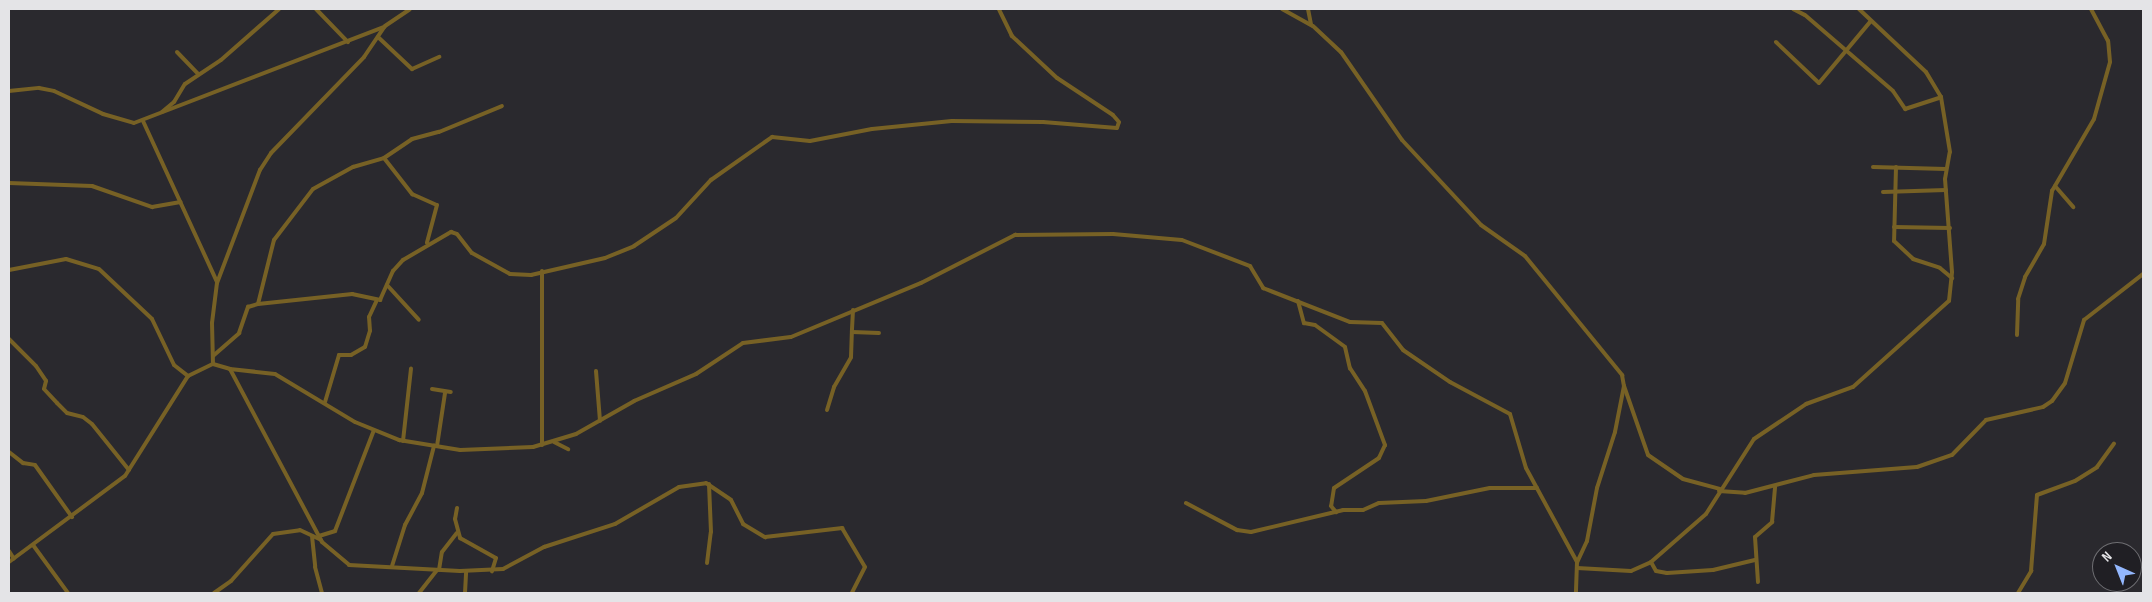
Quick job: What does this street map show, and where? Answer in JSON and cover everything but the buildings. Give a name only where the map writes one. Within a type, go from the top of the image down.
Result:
[{"type":"street","points":[[145,120],[174,102],[185,84],[221,60],[279,9]]},
{"type":"street","points":[[316,9],[348,42]]},
{"type":"street","points":[[9,91],[39,88],[54,91],[103,114],[127,122],[145,120],[348,42],[385,26],[410,9]]},
{"type":"street","points":[[325,402],[339,355],[351,355],[365,347],[370,331],[368,317],[376,302],[382,298],[397,265],[427,243],[454,232],[472,252],[510,274],[531,275],[605,258],[651,236],[676,218],[711,180],[772,137],[810,141],[856,131],[941,121],[1043,122],[1117,128],[1119,122],[1113,115],[1057,78],[1012,36],[999,9]]},
{"type":"street","points":[[1282,9],[1311,25],[1341,52],[1417,157],[1481,225],[1525,256],[1562,296],[1588,336],[1618,369],[1648,455],[1683,479],[1720,490],[1745,493],[1814,476],[1918,467],[1952,454],[1991,418],[2043,407],[2065,383],[2080,329],[2089,314],[2143,274]]},
{"type":"street","points":[[1308,9],[1311,25]]},
{"type":"street","points":[[1793,9],[1805,14],[1844,52],[1893,91],[1905,109],[1941,97]]},
{"type":"street","points":[[1577,568],[1631,572],[1651,562],[1706,514],[1754,440],[1806,404],[1853,387],[1937,315],[1949,301],[1952,278],[1946,169],[1950,152],[1941,97],[1926,72],[1870,22],[1859,9]]},
{"type":"street","points":[[2017,335],[2020,290],[2044,244],[2055,186],[2094,119],[2110,62],[2108,41],[2091,9]]},
{"type":"street","points":[[1776,42],[1820,83],[1870,22]]},
{"type":"street","points":[[212,364],[212,323],[217,283],[260,170],[378,37],[385,26]]},
{"type":"street","points":[[378,37],[412,68],[439,57]]},
{"type":"street","points":[[178,52],[198,74]]},
{"type":"street","points":[[258,304],[274,240],[303,198],[327,179],[384,158],[412,139],[439,132],[502,106]]},
{"type":"street","points":[[145,120],[217,283]]},
{"type":"street","points":[[384,158],[412,194],[437,205],[427,243]]},
{"type":"street","points":[[1874,166],[1946,169]]},
{"type":"street","points":[[1896,167],[1894,241],[1912,259],[1940,268],[1952,278]]},
{"type":"street","points":[[9,183],[92,186],[152,207],[181,202]]},
{"type":"street","points":[[2055,186],[2073,208]]},
{"type":"street","points":[[1883,192],[1946,190]]},
{"type":"street","points":[[1894,227],[1950,228]]},
{"type":"street","points":[[9,562],[72,517],[130,470],[188,376],[212,364],[230,369],[275,374],[374,430],[403,440],[435,446],[478,450],[542,445],[554,442],[600,421],[634,401],[696,374],[743,343],[791,337],[921,283],[1014,235],[1028,232],[1132,234],[1182,240],[1250,266],[1263,288],[1350,322],[1382,324],[1408,353],[1450,382],[1510,414],[1526,468],[1577,562]]},
{"type":"street","points":[[9,270],[66,259],[99,269],[152,319],[174,365],[188,376]]},
{"type":"street","points":[[542,271],[542,445]]},
{"type":"street","points":[[387,285],[419,320]]},
{"type":"street","points":[[213,356],[238,333],[248,307],[258,304],[352,294],[376,302]]},
{"type":"street","points":[[1298,301],[1304,323],[1315,326],[1345,347],[1350,368],[1364,391],[1386,445],[1379,458],[1334,488],[1331,506],[1336,512]]},
{"type":"street","points":[[827,410],[834,387],[851,357],[853,310]]},
{"type":"street","points":[[852,332],[879,333]]},
{"type":"street","points":[[9,339],[36,366],[46,381],[44,389],[67,414],[84,417],[92,424],[130,470]]},
{"type":"street","points":[[403,440],[411,368]]},
{"type":"street","points":[[230,369],[320,538],[349,565],[492,571],[544,547],[615,524],[679,487],[709,484],[731,500],[743,524],[765,537],[842,528],[865,567],[852,593]]},
{"type":"street","points":[[596,371],[600,421]]},
{"type":"street","points":[[1576,593],[1577,562],[1586,541],[1624,386]]},
{"type":"street","points":[[432,389],[445,393],[451,392]]},
{"type":"street","points":[[392,566],[422,493],[435,446],[445,393]]},
{"type":"street","points":[[214,593],[231,581],[274,534],[300,530],[320,538],[334,531],[374,430]]},
{"type":"street","points":[[554,442],[568,449]]},
{"type":"street","points":[[2018,593],[2032,571],[2037,495],[2075,481],[2097,467],[2114,444]]},
{"type":"street","points":[[9,452],[23,463],[35,465],[72,517]]},
{"type":"street","points":[[708,563],[711,532],[709,484]]},
{"type":"street","points":[[1758,582],[1754,560],[1755,537],[1767,528],[1773,517],[1771,495],[1775,487]]},
{"type":"street","points":[[1186,503],[1238,530],[1251,532],[1336,512],[1490,488],[1537,488]]},
{"type":"street","points":[[419,593],[438,570],[442,552],[457,533],[457,508]]},
{"type":"street","points":[[457,533],[466,543],[496,558],[492,571]]},
{"type":"street","points":[[312,536],[315,568],[322,593]]},
{"type":"street","points":[[32,545],[68,593]]},
{"type":"street","points":[[9,552],[14,559]]},
{"type":"street","points":[[1651,562],[1656,570],[1667,573],[1713,570],[1754,560]]},
{"type":"street","points":[[465,593],[466,571]]}]
